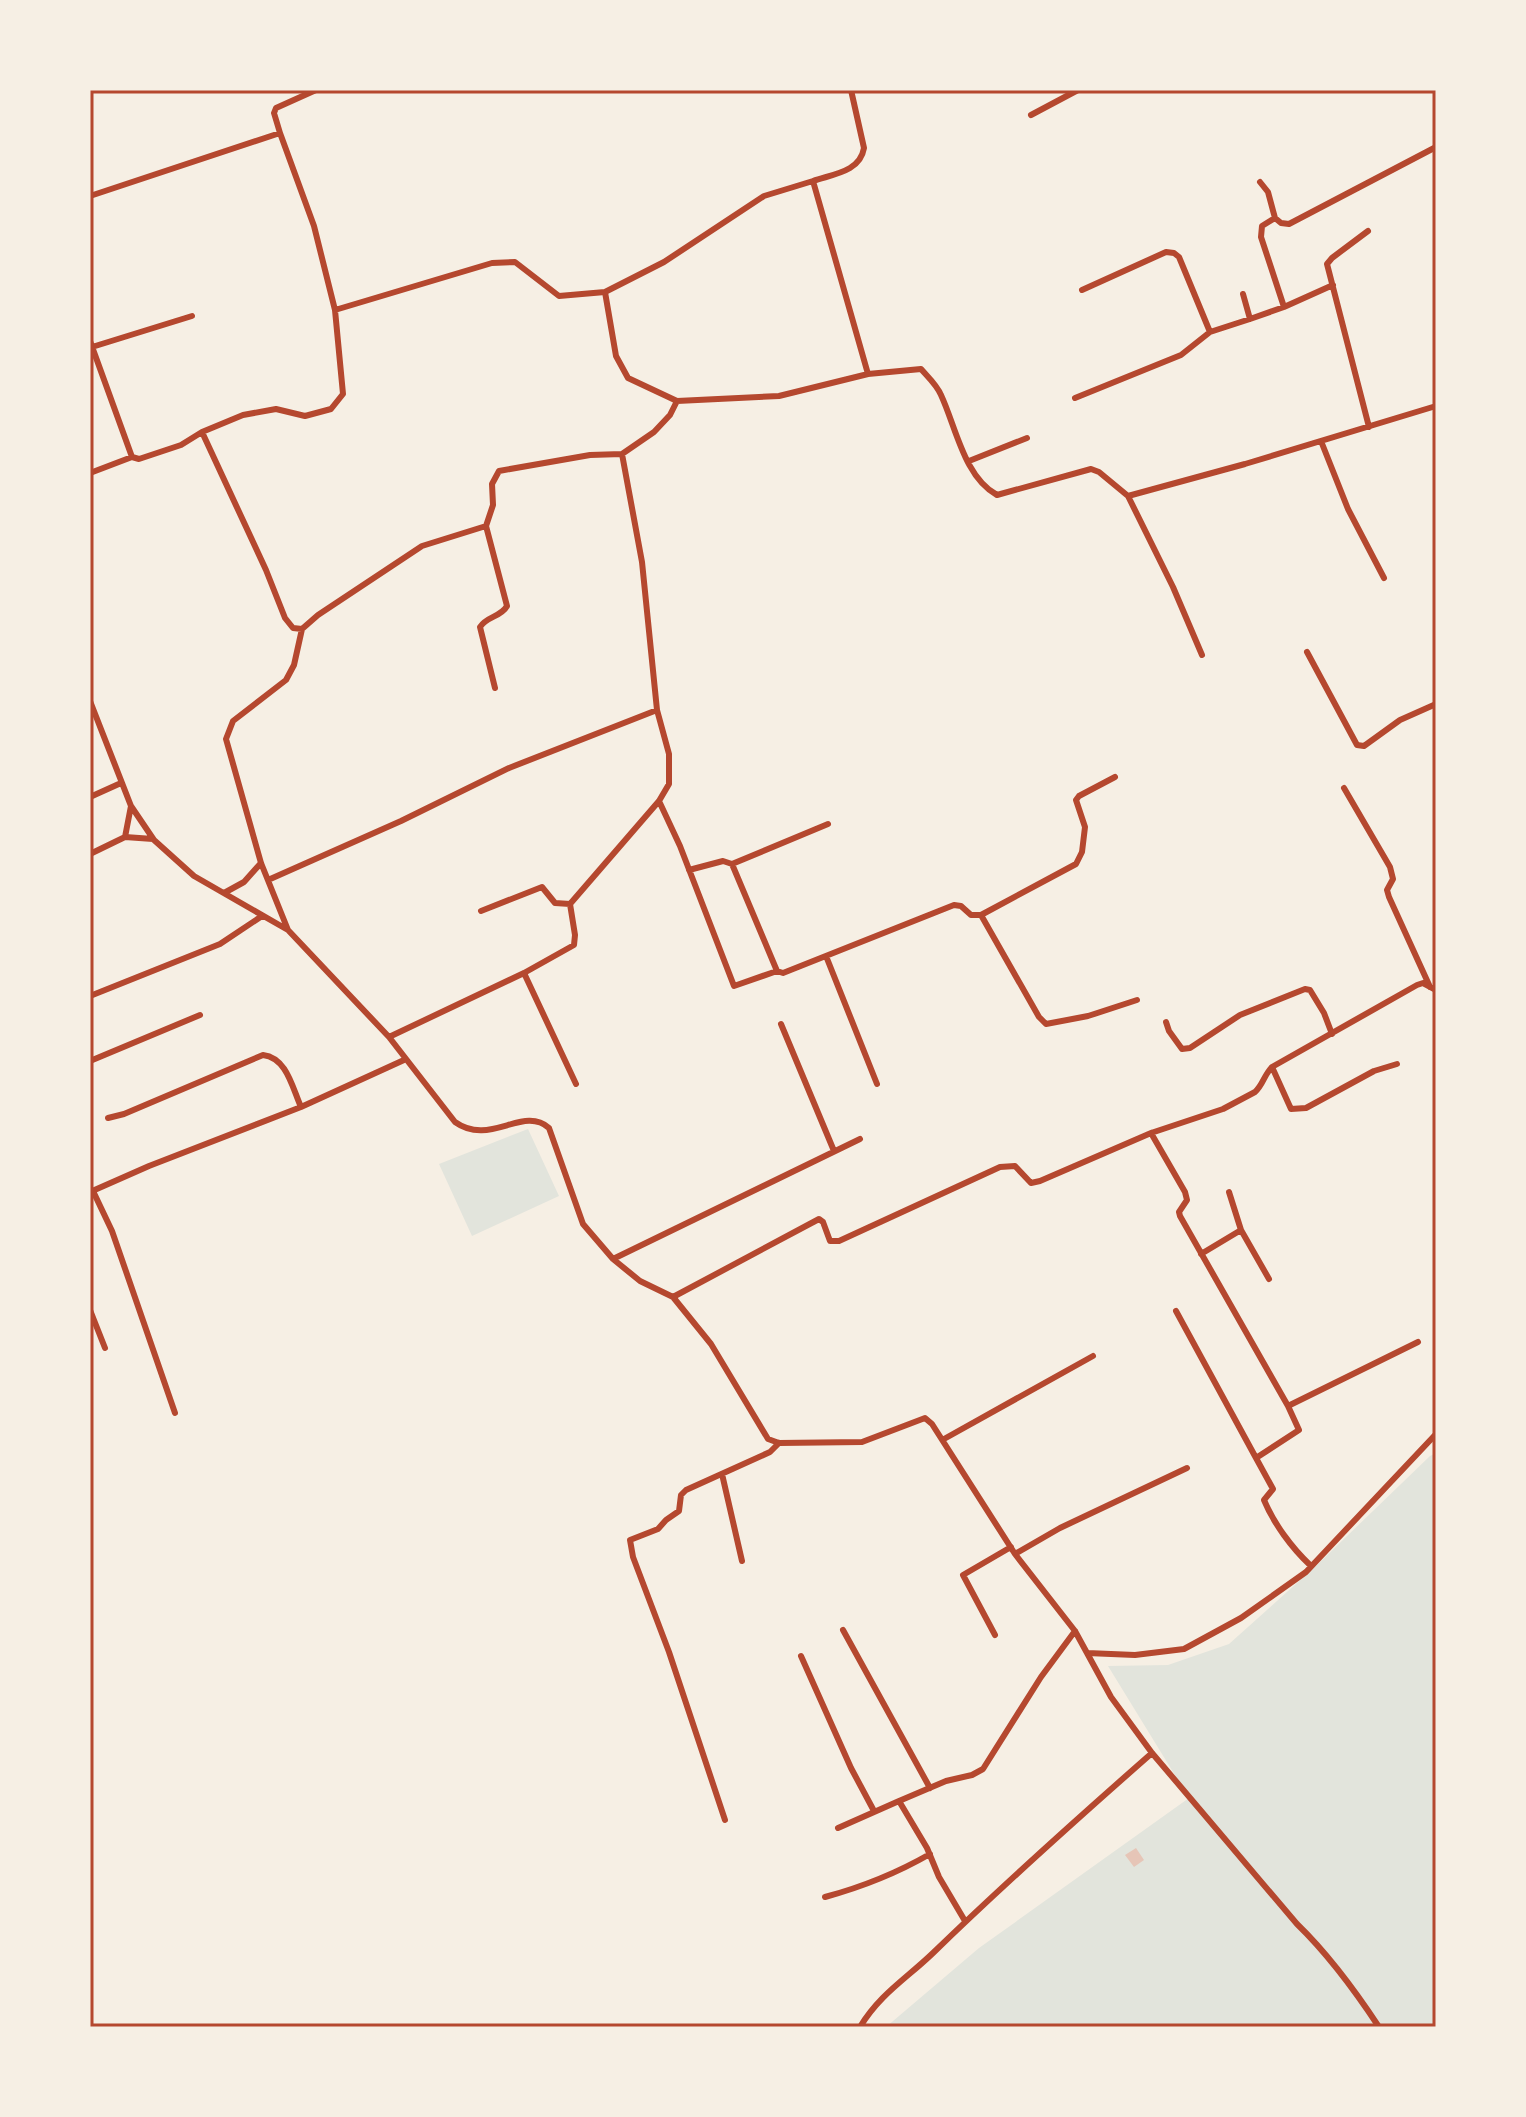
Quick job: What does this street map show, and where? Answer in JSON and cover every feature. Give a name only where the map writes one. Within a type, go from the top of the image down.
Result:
[{"type":"street","points":[[90,473],[132,457],[139,459],[181,445],[202,432],[243,415],[276,409],[305,416],[331,409],[343,394],[335,310],[314,226],[274,113],[276,108],[316,90]]},
{"type":"street","points":[[335,310],[492,263],[515,262],[559,296],[605,292],[664,262],[764,196],[853,168],[862,158],[864,148],[851,90]]},
{"type":"street","points":[[1031,115],[1078,90]]},
{"type":"street","points":[[90,196],[280,133]]},
{"type":"street","points":[[1260,182],[1268,192],[1275,218],[1289,224],[1436,147]]},
{"type":"street","points":[[813,181],[868,374]]},
{"type":"street","points":[[1275,218],[1262,226],[1260,231],[1284,307]]},
{"type":"street","points":[[1368,231],[1327,264],[1369,427]]},
{"type":"street","points":[[1082,290],[1166,252],[1174,253],[1179,257],[1210,332]]},
{"type":"street","points":[[1075,398],[1181,355],[1210,332],[1284,307],[1333,285]]},
{"type":"street","points":[[605,292],[616,356],[628,378],[677,401],[779,396],[868,374],[921,369],[940,391],[983,487],[997,495],[1091,469],[1099,472],[1128,496],[1173,587],[1202,655]]},
{"type":"street","points":[[1243,294],[1250,319]]},
{"type":"street","points":[[132,457],[91,344],[192,316]]},
{"type":"street","points":[[495,688],[480,627],[507,606],[486,526],[493,505],[492,484],[499,471],[590,455],[622,454],[654,432],[670,415],[677,401]]},
{"type":"street","points":[[1128,496],[1436,406]]},
{"type":"street","points":[[202,432],[285,618],[293,628],[302,629]]},
{"type":"street","points":[[969,461],[1027,438]]},
{"type":"street","points":[[1321,441],[1348,509],[1384,578]]},
{"type":"street","points":[[389,1037],[524,973],[574,945],[570,904],[659,801],[669,784],[669,754],[657,710],[642,562],[622,454]]},
{"type":"street","points":[[288,930],[261,863],[226,739],[233,721],[286,680],[294,665],[302,629],[318,615],[422,546],[486,526]]},
{"type":"street","points":[[1307,652],[1357,745],[1364,746],[1400,720],[1436,704]]},
{"type":"street","points":[[90,701],[131,806],[154,840],[194,876],[288,930],[389,1037],[455,1122],[477,1133],[531,1120],[549,1128],[583,1224],[613,1259],[640,1281],[673,1297],[711,1344],[768,1439],[779,1443],[862,1442],[925,1418],[944,1439],[1015,1554],[1075,1631],[1111,1697],[1152,1753],[1297,1924],[1324,1950],[1379,2027]]},
{"type":"street","points":[[268,880],[401,821],[509,768],[657,710]]},
{"type":"street","points":[[90,724],[98,722]]},
{"type":"street","points":[[659,801],[734,986],[777,971],[783,973],[954,905],[961,906],[971,915],[981,915],[1076,864],[1082,852],[1085,827],[1076,800],[1115,777]]},
{"type":"street","points":[[90,797],[121,783]]},
{"type":"street","points":[[1344,788],[1390,867],[1393,879],[1387,890],[1389,897],[1433,988]]},
{"type":"street","points":[[125,837],[131,806]]},
{"type":"street","points":[[689,870],[723,861],[732,864],[828,824]]},
{"type":"street","points":[[90,854],[125,837],[154,840]]},
{"type":"street","points":[[224,893],[244,882],[261,863]]},
{"type":"street","points":[[732,864],[777,971]]},
{"type":"street","points":[[481,911],[542,887],[555,903],[570,904]]},
{"type":"street","points":[[981,915],[1039,1017],[1046,1024],[1088,1016],[1137,1000]]},
{"type":"street","points":[[90,996],[220,944],[262,916]]},
{"type":"street","points":[[826,956],[877,1084]]},
{"type":"street","points":[[524,973],[576,1084]]},
{"type":"street","points":[[673,1297],[819,1219],[830,1241],[839,1241],[1000,1167],[1015,1166],[1031,1183],[1040,1181],[1151,1133],[1223,1109],[1255,1092],[1272,1067],[1417,985],[1423,983],[1433,988]]},
{"type":"street","points":[[1166,1022],[1182,1049],[1190,1048],[1240,1015],[1305,989],[1310,990],[1317,999],[1332,1034]]},
{"type":"street","points":[[90,1061],[200,1015]]},
{"type":"street","points":[[781,1024],[834,1151]]},
{"type":"street","points":[[108,1118],[263,1055],[273,1056],[281,1062],[301,1107]]},
{"type":"street","points":[[175,1413],[112,1231],[92,1192],[149,1166],[301,1107],[404,1060]]},
{"type":"street","points":[[1272,1067],[1291,1109],[1296,1111],[1374,1071],[1397,1064]]},
{"type":"street","points":[[1151,1133],[1185,1192],[1187,1200],[1179,1212],[1180,1216],[1299,1430],[1256,1458]]},
{"type":"street","points":[[613,1259],[860,1139]]},
{"type":"street","points":[[1229,1192],[1241,1230],[1269,1279]]},
{"type":"street","points":[[1201,1254],[1241,1230]]},
{"type":"street","points":[[90,1310],[105,1348]]},
{"type":"street","points":[[1176,1311],[1273,1489],[1264,1500],[1267,1509],[1298,1554],[1310,1565]]},
{"type":"street","points":[[1288,1406],[1418,1342]]},
{"type":"street","points":[[944,1439],[1093,1356]]},
{"type":"street","points":[[1087,1653],[1135,1655],[1184,1649],[1241,1618],[1295,1581],[1436,1434]]},
{"type":"street","points":[[725,1820],[669,1652],[633,1557],[630,1540],[658,1529],[679,1511],[681,1495],[686,1490],[770,1452],[779,1443]]},
{"type":"street","points":[[1015,1554],[1060,1528],[1187,1468]]},
{"type":"street","points":[[722,1474],[742,1561]]},
{"type":"street","points":[[995,1635],[963,1575],[1011,1547]]},
{"type":"street","points":[[843,1630],[930,1788]]},
{"type":"street","points":[[838,1828],[946,1781],[983,1769],[1041,1677],[1075,1631]]},
{"type":"street","points":[[801,1656],[851,1768],[874,1811]]},
{"type":"street","points":[[860,2027],[874,2004],[1152,1753]]},
{"type":"street","points":[[899,1801],[965,1921]]},
{"type":"street","points":[[825,1897],[879,1879],[930,1854]]},
{"type":"shaded area","points":[[528,1129],[559,1196],[472,1236],[439,1164]]},
{"type":"shaded area","points":[[1436,1453],[1436,2027],[886,2027],[979,1948],[1189,1798],[1108,1666],[1168,1665],[1229,1644]]},
{"type":"building","points":[[1136,1848],[1144,1860],[1134,1867],[1125,1855]]}]
